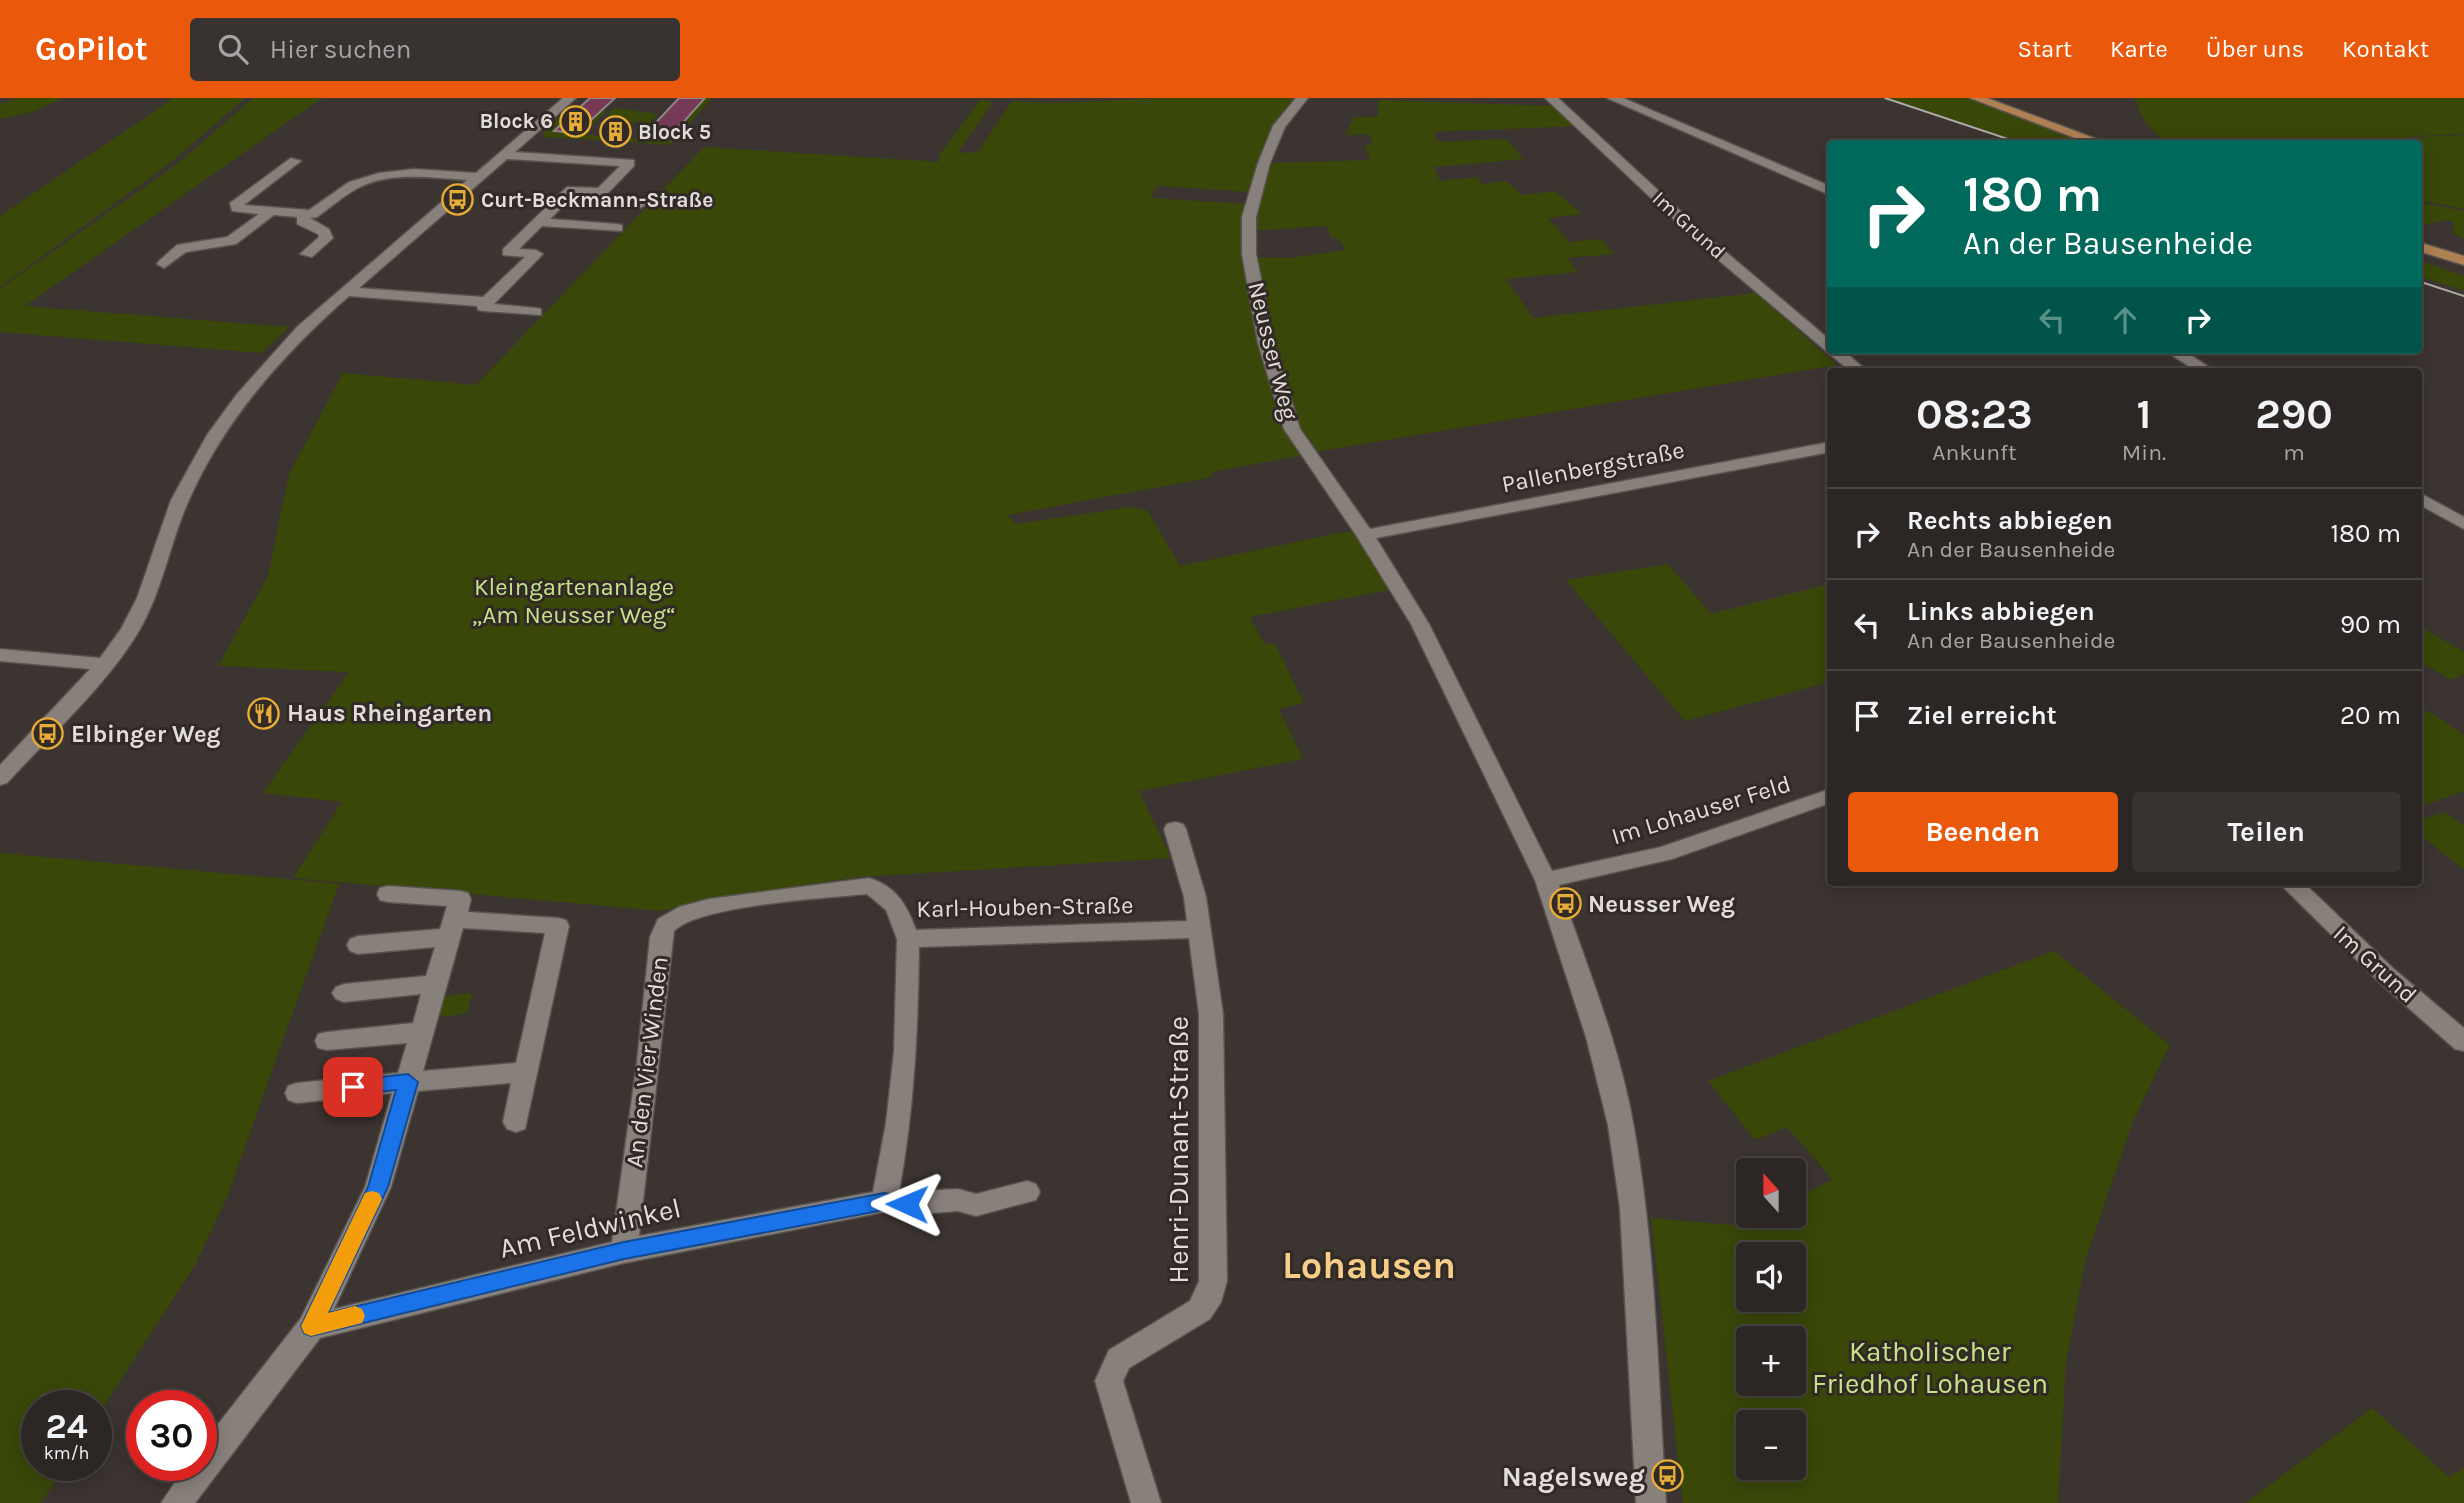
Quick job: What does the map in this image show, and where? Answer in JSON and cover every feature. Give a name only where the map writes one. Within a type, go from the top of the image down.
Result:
[{"type":"main road","points":[[1976,98],[2103,140]]},
{"type":"main road","points":[[1997,98],[2104,140]]},
{"type":"main road","points":[[2422,247],[2464,261]]},
{"type":"main road","points":[[2422,254],[2464,269]]},
{"type":"street","points":[[0,778],[105,664],[131,630],[146,598],[180,500],[215,435],[243,397],[292,340],[570,98]]},
{"type":"street","name":"Neusser Weg","points":[[1302,98],[1279,126],[1261,173],[1249,217],[1249,254],[1266,344],[1292,429],[1365,535],[1420,624],[1546,880],[1598,1037],[1621,1125],[1633,1208],[1651,1503]]},
{"type":"street","name":"Im Grund","points":[[1551,98],[1708,244],[1827,345]]},
{"type":"street","points":[[1613,98],[1827,190]]},
{"type":"street","points":[[503,155],[630,163],[598,196]]},
{"type":"street","points":[[295,161],[236,206],[240,210],[305,215],[320,211],[354,185],[379,177],[414,173],[478,177]]},
{"type":"street","points":[[536,312],[483,307],[536,254],[508,252],[572,190],[640,204]]},
{"type":"street","points":[[164,264],[182,248],[239,237],[269,213]]},
{"type":"street","points":[[305,215],[302,221],[324,232],[326,238],[307,254]]},
{"type":"street","points":[[540,222],[617,228]]},
{"type":"street","points":[[348,292],[487,303]]},
{"type":"street","name":"Im Grund","points":[[1838,354],[1855,368]]},
{"type":"street","points":[[2179,354],[2202,368]]},
{"type":"street","name":"Pallenbergstraße","points":[[1365,535],[1827,448]]},
{"type":"street","points":[[2422,499],[2464,524]]},
{"type":"street","points":[[0,655],[105,664]]},
{"type":"street","name":"Im Lohauser Feld","points":[[1546,880],[1664,854],[1827,797]]},
{"type":"street","name":"Henri-Dunant-Straße","points":[[1146,1503],[1109,1381],[1119,1359],[1200,1310],[1212,1288],[1213,1034],[1195,897],[1175,829]]},
{"type":"street","name":"Karl-Houben-Straße","points":[[673,919],[707,909],[869,886],[884,891],[893,900],[908,939],[1200,929]]},
{"type":"street","name":"Im Grund","points":[[2293,886],[2387,976],[2464,1041]]},
{"type":"street","points":[[176,1503],[311,1326],[378,1187],[460,899],[388,894]]},
{"type":"street","name":"An den Vier Winden","points":[[624,1251],[649,1062],[661,937],[664,928],[673,919]]},
{"type":"street","points":[[358,945],[452,928],[558,926],[516,1122]]},
{"type":"street","points":[[884,1201],[899,1123],[906,1052],[908,939]]},
{"type":"street","points":[[344,993],[436,985]]},
{"type":"street","points":[[327,1041],[422,1032]]},
{"type":"street","points":[[297,1093],[526,1072]]},
{"type":"street","name":"Am Feldwinkel","points":[[311,1326],[624,1251],[884,1201],[907,1204],[958,1200],[976,1205],[1027,1192]]},
{"type":"green space","points":[[17,98],[64,98],[32,112],[0,119],[0,104]]},
{"type":"green space","points":[[174,98],[245,98],[169,164],[0,287],[0,216]]},
{"type":"green space","points":[[253,98],[322,98],[25,306],[289,327],[262,353],[0,332],[0,289],[177,164]]},
{"type":"green space","points":[[705,98],[712,98],[671,145],[545,137],[542,133],[574,105],[607,111],[582,134],[572,134],[583,135],[586,132],[586,135],[636,138],[640,134],[663,135],[677,130]]},
{"type":"green space","name":"Kleingartenanlage „Am Neusser Weg“","points":[[1169,98],[1297,98],[1252,192],[1157,186],[1151,198],[1248,204],[1247,216],[1299,456],[1211,472],[1213,477],[1008,515],[1016,524],[1130,507],[1147,510],[1180,566],[1354,530],[1393,589],[1250,617],[1264,644],[1275,643],[1304,703],[1279,709],[1303,759],[1139,791],[1171,858],[859,877],[717,899],[662,911],[293,878],[342,802],[263,793],[349,672],[218,666],[268,576],[289,474],[343,373],[476,385],[704,147],[939,162],[940,154],[980,100],[993,102],[958,153],[978,152],[1012,101],[1054,103]]},
{"type":"green space","points":[[1888,98],[1966,98],[2084,140],[2015,140]]},
{"type":"green space","points":[[2135,98],[2464,98],[2464,134],[2395,140],[2169,140],[2154,132],[2141,114]]},
{"type":"green space","points":[[1378,100],[1556,106],[1577,126],[1433,132],[1438,142],[1506,139],[1524,159],[1434,167],[1440,181],[1477,177],[1482,184],[1507,181],[1521,195],[1555,191],[1582,214],[1548,218],[1569,242],[1601,239],[1614,254],[1567,258],[1578,272],[1506,279],[1533,318],[1756,293],[1837,365],[1314,452],[1289,410],[1253,257],[1290,258],[1345,250],[1338,238],[1332,239],[1327,226],[1248,231],[1266,163],[1370,160],[1365,145],[1373,145],[1369,134],[1346,135],[1354,117],[1378,117]]},
{"type":"green space","points":[[614,108],[658,114],[650,123],[608,121],[612,116],[607,116]]},
{"type":"green space","points":[[2464,135],[2464,209],[2422,201],[2422,140],[2401,140]]},
{"type":"green space","points":[[2422,203],[2464,211],[2464,239],[2453,233],[2454,222],[2444,220],[2422,225]]},
{"type":"green space","points":[[2422,261],[2464,276],[2464,291],[2422,277]]},
{"type":"green space","points":[[1668,564],[1711,614],[1827,585],[1827,683],[1685,721],[1566,580]]},
{"type":"green space","points":[[2422,628],[2464,652],[2464,674],[2451,680],[2422,663]]},
{"type":"green space","points":[[2422,709],[2464,735],[2464,791],[2422,806]]},
{"type":"green space","points":[[2445,812],[2464,826],[2464,870],[2422,836],[2422,819]]},
{"type":"green space","points":[[0,853],[341,884],[227,1197],[195,1265],[112,1393],[112,1390],[21,1390],[21,1481],[55,1481],[41,1503],[0,1503]]},
{"type":"green space","name":"Katholischer Friedhof Lohausen","points":[[2054,951],[2170,1045],[2133,1121],[2086,1258],[2066,1361],[2058,1503],[1683,1503],[1651,1218],[1736,1224],[1736,1228],[1806,1228],[1806,1192],[1833,1180],[1787,1127],[1755,1140],[1708,1081]]},
{"type":"green space","points":[[472,993],[467,1014],[434,1017],[439,997]]},
{"type":"green space","points":[[2372,1408],[2449,1477],[2464,1468],[2464,1503],[2246,1503]]},
{"type":"building","points":[[590,98],[615,98],[577,133],[554,131]]},
{"type":"building","points":[[679,98],[705,98],[671,136],[644,135]]},
{"type":"tram line","points":[[1885,98],[2011,140]]},
{"type":"tram line","points":[[2422,282],[2464,296]]},
{"type":"slow traffic","points":[[355,1316],[311,1326],[372,1199]]},
{"type":"place","name":"Block 6","points":[[576,121]]},
{"type":"place","name":"Block 5","points":[[615,132]]},
{"type":"place","name":"Curt-Beckmann-Straße","points":[[458,200]]},
{"type":"place","name":"Haus Rheingarten","points":[[264,713]]},
{"type":"place","name":"Elbinger Weg","points":[[48,734]]},
{"type":"place","name":"Neusser Weg","points":[[1565,904]]},
{"type":"place","name":"Nagelsweg","points":[[1668,1476]]},
{"type":"district","name":"Lohausen","points":[[1369,1265]]},
{"type":"route","points":[[353,1087],[408,1082],[378,1187],[311,1326],[624,1251],[884,1201],[907,1204]]}]
